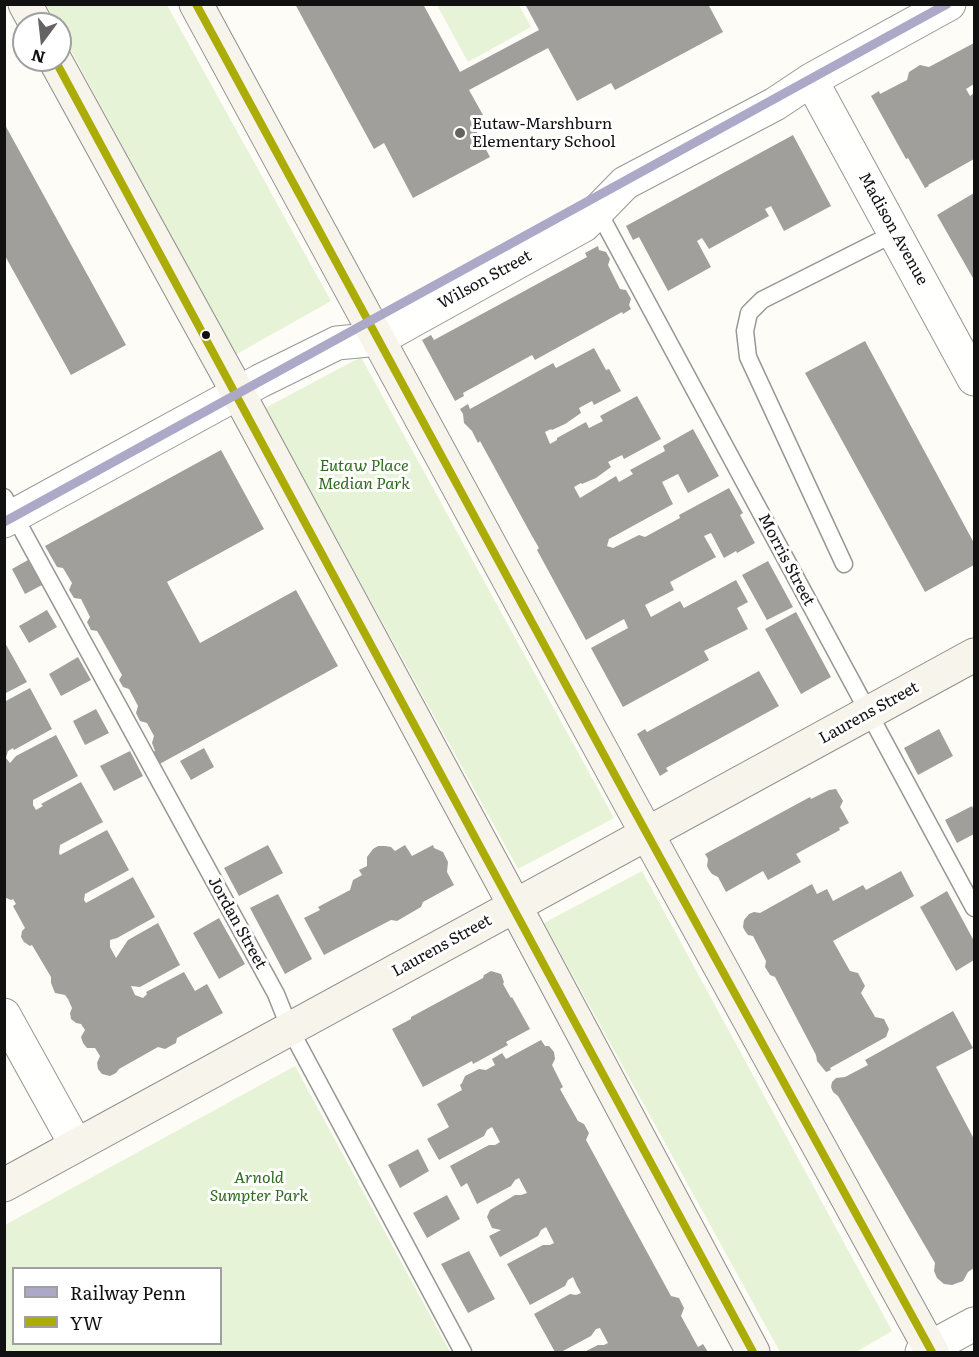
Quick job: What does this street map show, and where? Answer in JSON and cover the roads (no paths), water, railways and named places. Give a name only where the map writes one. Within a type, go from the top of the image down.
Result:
[{"type":"street","points":[[196,4],[928,1351],[975,1324]]},
{"type":"street","name":"Wilson Street","points":[[8,511],[337,343],[379,339],[584,225],[626,183],[775,104],[811,80],[949,4]]},
{"type":"street","points":[[62,72],[515,906],[753,1353]]},
{"type":"street","name":"Madison Avenue","points":[[811,80],[975,378]]},
{"type":"street","name":"Laurens Street","points":[[4,1185],[975,655]]},
{"type":"street","points":[[4,1015],[76,1145]]},
{"type":"lane","name":"Morris Street","points":[[598,212],[975,908]]},
{"type":"lane","points":[[844,564],[748,357],[745,331],[749,313],[762,300],[895,233]]},
{"type":"lane","name":"Jordan Street","points":[[8,511],[276,994],[290,1029],[463,1353]]},
{"type":"rail line","name":"Penn","points":[[4,522],[947,4]]},
{"type":"place","name":"Eutaw-Marshburn Elementary School","points":[[460,133]]},
{"type":"park label","name":"Eutaw Place Median Park","points":[[364,475]]},
{"type":"park label","name":"Arnold Sumpter Park","points":[[259,1187]]}]
